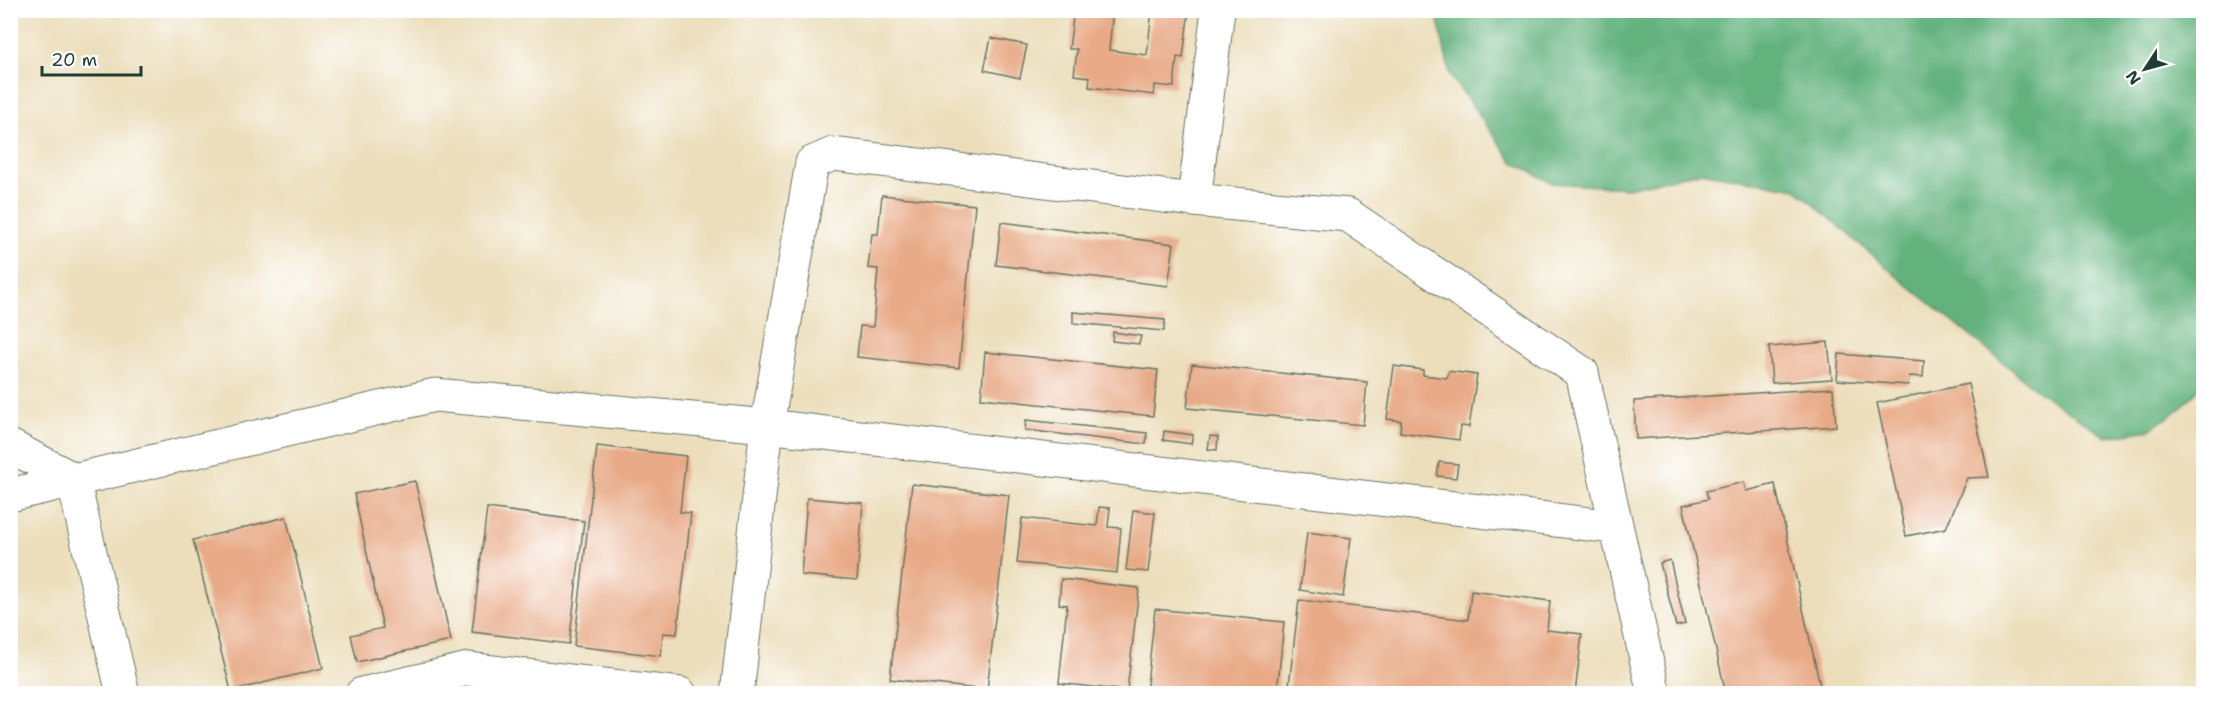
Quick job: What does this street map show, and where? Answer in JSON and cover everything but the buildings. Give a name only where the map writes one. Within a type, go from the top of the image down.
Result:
[{"type":"street","points":[[1194,200],[1218,10]]},
{"type":"street","points":[[737,693],[767,426],[812,163],[833,154],[1194,200],[1348,214],[1582,373],[1614,527],[1654,693]]},
{"type":"street","points":[[10,495],[435,395],[767,426],[1614,527]]},
{"type":"street","points":[[10,446],[73,479],[123,693]]},
{"type":"street","points":[[362,693],[468,669],[680,693]]},
{"type":"green space","points":[[1436,11],[2203,11],[2203,384],[2181,408],[2149,430],[2106,437],[2037,390],[1895,275],[1796,189],[1701,172],[1628,188],[1552,183],[1513,162],[1450,75]]}]
